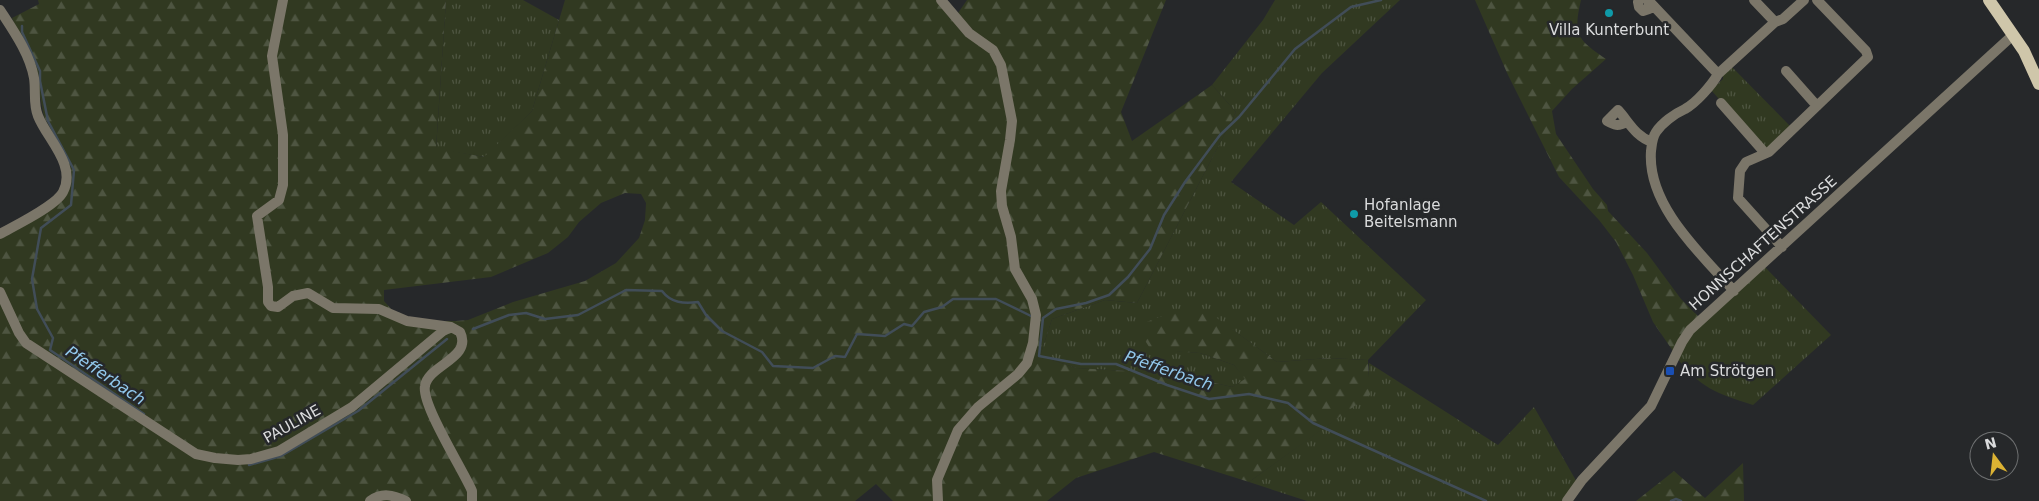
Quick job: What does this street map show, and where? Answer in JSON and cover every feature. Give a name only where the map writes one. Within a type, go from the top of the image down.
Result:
[{"type":"main road","points":[[1989,0],[2013,35],[2039,82]]},
{"type":"street","points":[[283,0],[272,56],[283,136],[283,185],[279,200],[257,216],[270,304],[278,307],[293,296],[308,293],[332,308],[378,309],[407,321],[451,327],[462,334],[460,349],[427,379],[424,386],[429,406],[469,483],[472,491],[472,501]]},
{"type":"street","points":[[938,501],[937,480],[958,430],[978,406],[1018,374],[1027,363],[1034,343],[1036,315],[1035,306],[1015,269],[1011,237],[1002,206],[1001,191],[1012,121],[1001,65],[993,50],[969,33],[941,0]]},
{"type":"street","points":[[1646,0],[1718,74]]},
{"type":"street","points":[[1754,0],[1776,22]]},
{"type":"street","points":[[1734,290],[1688,240],[1665,206],[1652,173],[1652,142],[1656,131],[1678,111],[1685,109],[1712,84],[1718,74],[1776,22],[1783,19],[1804,0]]},
{"type":"street","points":[[1782,247],[1741,203],[1737,195],[1742,166],[1752,158],[1769,152],[1868,57],[1866,51],[1817,0]]},
{"type":"street","points":[[0,10],[32,71],[38,116],[60,153],[66,174],[66,183],[62,194],[53,203],[0,234]]},
{"type":"street","name":"HONNSCHAFTENSTRASSE","points":[[1567,501],[1582,480],[1651,406],[1682,342],[1690,330],[2013,35]]},
{"type":"street","points":[[1786,71],[1817,106]]},
{"type":"street","points":[[1721,103],[1766,153]]},
{"type":"street","points":[[1626,122],[1643,139],[1652,142]]},
{"type":"street","name":"PAULINE","points":[[0,292],[19,333],[26,343],[196,454],[238,460],[251,459],[279,451],[352,407],[443,331],[451,327]]},
{"type":"street","points":[[370,501],[376,497],[389,495],[406,501]]},
{"type":"green space","points":[[38,0],[446,0],[436,148],[484,157],[532,111],[565,0],[937,0],[958,13],[967,0],[1166,0],[1121,112],[1132,141],[1212,85],[1236,112],[1137,303],[1105,300],[1052,319],[1040,356],[1076,368],[1177,374],[1232,387],[1245,379],[1234,365],[1200,353],[1151,350],[1136,326],[1178,310],[1210,313],[1277,362],[1329,358],[1368,360],[1370,395],[1249,482],[1154,452],[1076,478],[1047,501],[893,501],[876,484],[855,501],[0,501],[0,236],[63,200],[62,150],[44,117],[35,71],[12,18],[39,4]],"holes":[[[625,193],[641,194],[646,203],[645,220],[639,238],[616,263],[585,281],[513,302],[468,320],[423,321],[409,318],[392,310],[384,301],[384,290],[491,277],[548,253],[568,237],[579,222],[601,203]]]},
{"type":"green space","points":[[446,0],[523,0],[559,20],[532,111],[485,157],[436,149]]},
{"type":"green space","points":[[1275,0],[1400,0],[1322,73],[1231,182],[1294,225],[1321,202],[1426,300],[1368,360],[1329,358],[1277,362],[1233,330],[1151,349],[1200,353],[1234,365],[1246,379],[1232,387],[1177,374],[1076,368],[1040,356],[1052,319],[1105,300],[1137,303],[1236,112],[1212,85],[1263,20]]},
{"type":"green space","points":[[1475,0],[1581,0],[1577,21],[1580,35],[1583,41],[1606,59],[1572,89],[1552,111],[1556,134],[1593,189],[1607,205],[1608,211],[1647,253],[1681,299],[1700,318],[1675,354],[1653,322],[1633,275],[1616,242],[1599,220],[1559,177],[1508,75]]},
{"type":"green space","points":[[1731,66],[1792,128],[1766,152],[1711,90],[1723,79],[1723,75]]},
{"type":"green space","points":[[1763,265],[1831,335],[1753,405],[1728,397],[1701,383],[1676,357],[1683,342]]},
{"type":"green space","points":[[1369,363],[1498,445],[1534,407],[1578,484],[1567,501],[1307,501],[1249,482],[1369,395]]},
{"type":"green space","points":[[1743,463],[1744,501],[1636,501],[1674,471],[1705,498]]},
{"type":"waterway","name":"Pfefferbach","points":[[1381,0],[1351,7],[1295,49],[1239,117],[1220,135],[1185,182],[1164,215],[1150,249],[1128,277],[1109,295],[1086,303],[1056,309],[1043,318],[1039,356],[1081,364],[1116,364],[1167,385],[1209,399],[1249,394],[1288,403],[1313,423],[1486,501]]},
{"type":"waterway","name":"Pfefferbach","points":[[22,26],[22,32],[40,71],[40,81],[48,121],[74,170],[71,205],[41,228],[32,279],[37,309],[53,338],[50,350],[144,414]]},
{"type":"waterway","name":"Pfefferbach","points":[[473,329],[509,315],[526,313],[545,319],[578,315],[626,290],[662,291],[669,298],[678,302],[698,302],[706,315],[722,331],[762,352],[773,366],[813,368],[835,356],[845,357],[857,334],[885,336],[904,324],[912,326],[924,312],[942,307],[953,299],[996,299],[1031,316]]},
{"type":"waterway","name":"Pfefferbach","points":[[249,465],[281,456],[358,411],[447,339]]},
{"type":"waterway","name":"Pfefferbach","points":[[1671,501],[1676,499],[1681,501]]},
{"type":"place","name":"Villa Kunterbunt","points":[[1609,13]]},
{"type":"place","name":"Hofanlage Beitelsmann","points":[[1354,214]]},
{"type":"place","name":"Am Strötgen","points":[[1670,371]]}]
